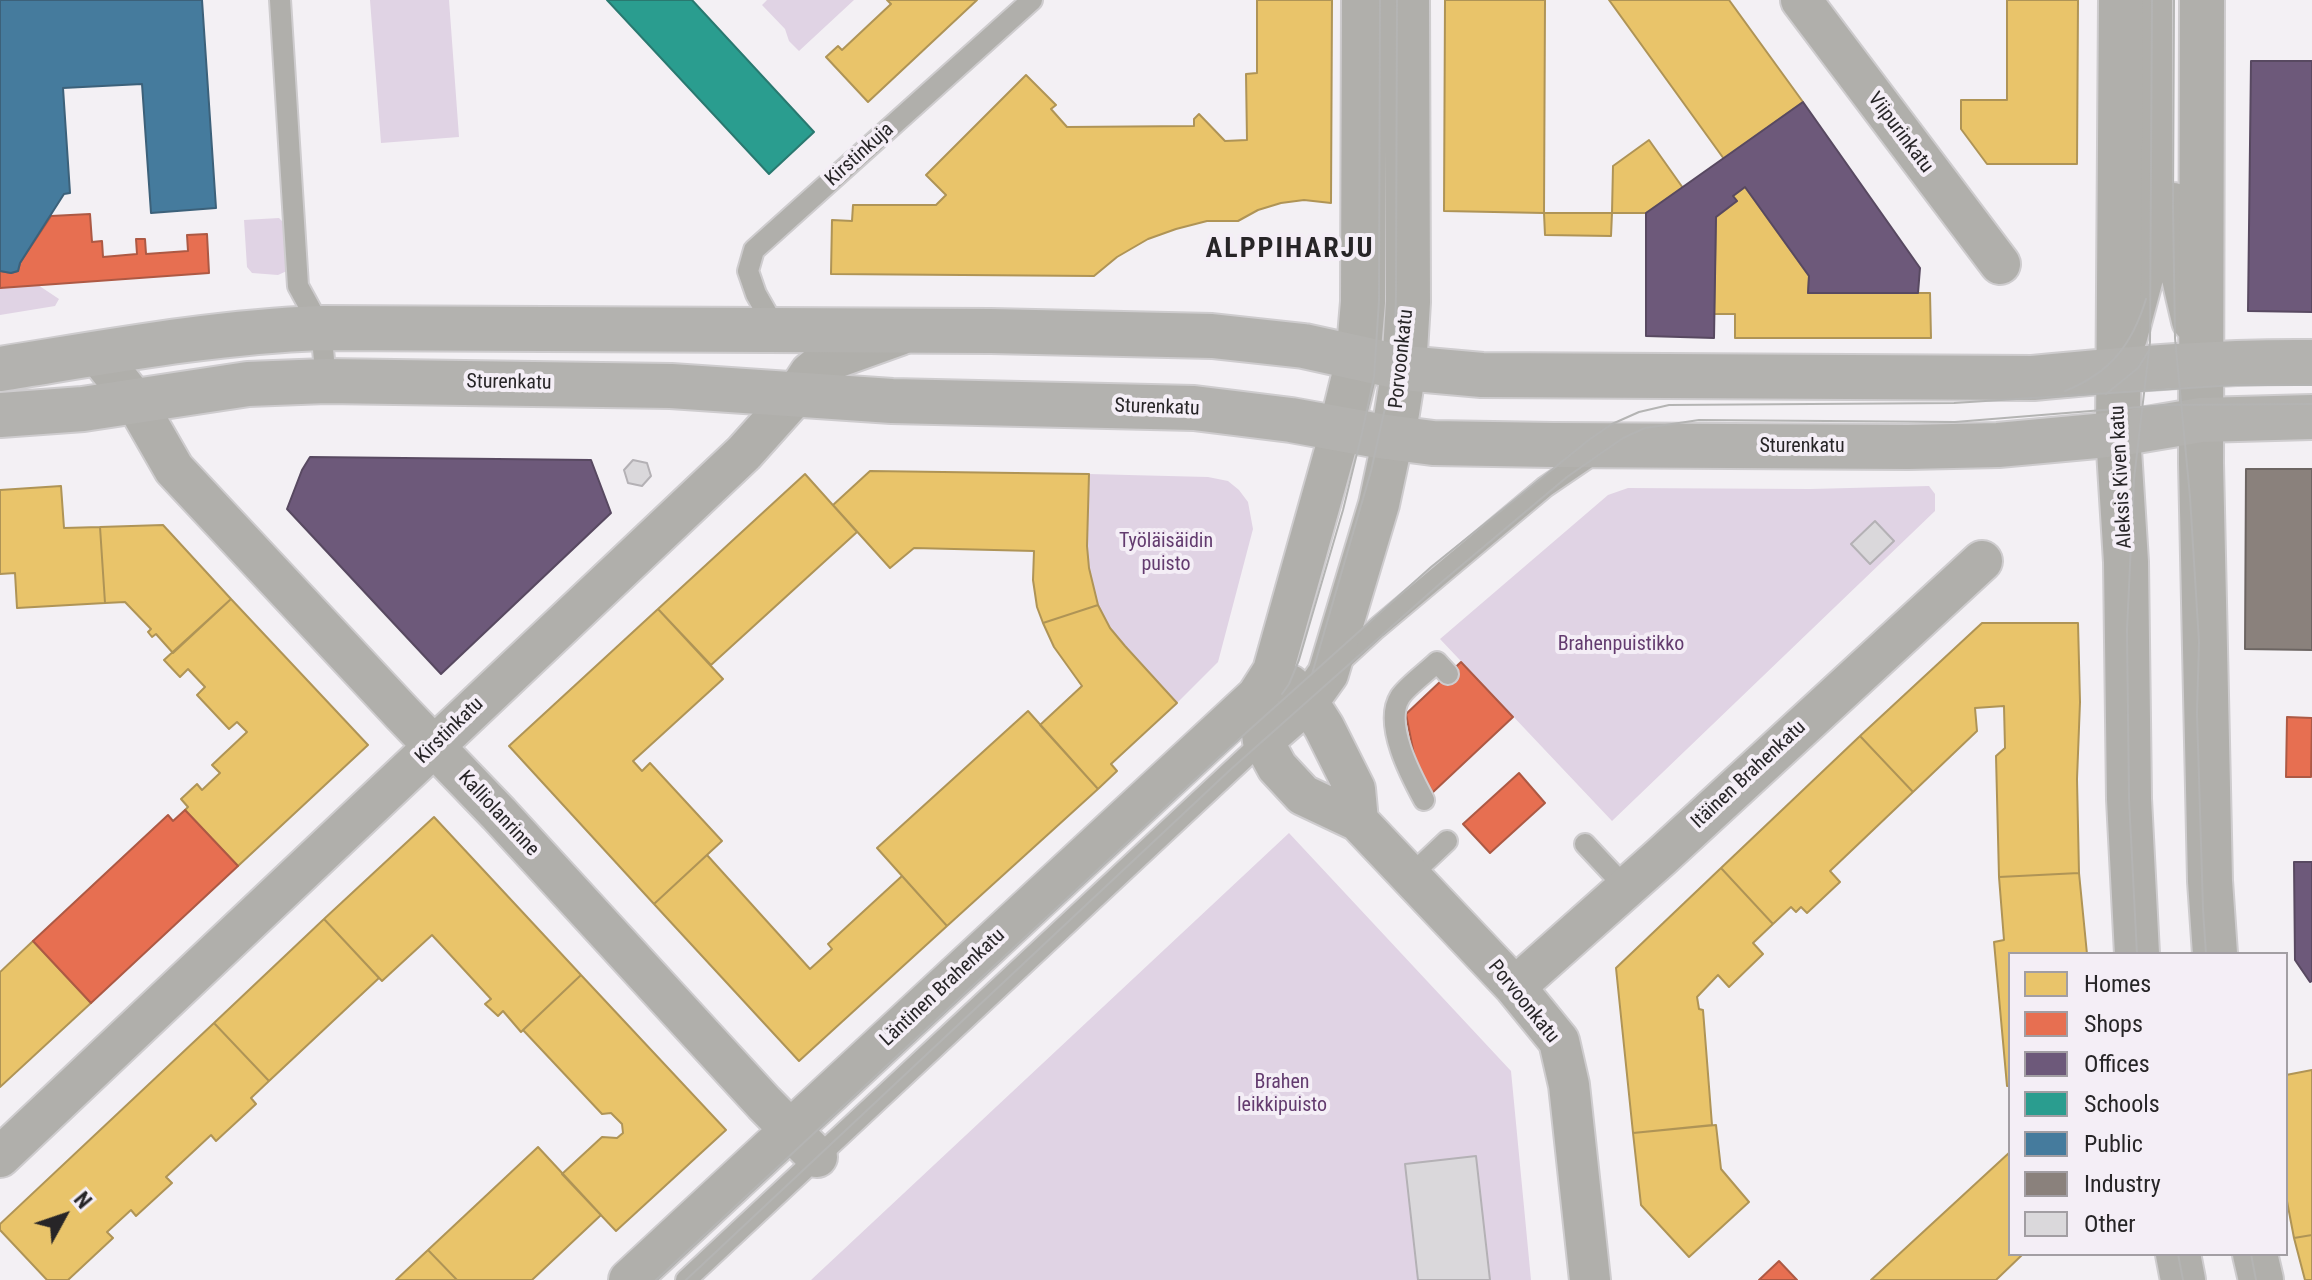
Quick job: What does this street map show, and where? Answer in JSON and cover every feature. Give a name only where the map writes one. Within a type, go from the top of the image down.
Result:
[{"type":"main road","name":"Porvoonkatu","points":[[1341,429],[1358,360],[1363,302],[1364,0]]},
{"type":"main road","name":"Porvoonkatu","points":[[1393,438],[1404,368],[1408,302],[1407,0]]},
{"type":"main road","name":"Aleksis Kiven katu","points":[[2121,0],[2118,434],[2126,562],[2129,799],[2137,952]]},
{"type":"main road","points":[[2202,0],[2201,420],[2210,881],[2215,952]]},
{"type":"main road","points":[[0,369],[249,332],[321,328],[1119,332],[1212,336],[1304,346],[1404,368],[1482,375],[2033,378],[2202,364],[2312,362]]},
{"type":"main road","name":"Sturenkatu","points":[[0,415],[83,409],[248,384],[326,381],[660,385],[892,401],[1194,408],[1433,443],[1908,447],[2037,443],[2201,420],[2312,417]]},
{"type":"main road","points":[[2178,1256],[2183,1280]]},
{"type":"main road","points":[[2255,1256],[2261,1280]]},
{"type":"street","name":"Viipurinkatu","points":[[1801,0],[2000,264]]},
{"type":"street","points":[[2117,369],[2152,244],[2152,0]]},
{"type":"street","points":[[2174,0],[2174,244],[2202,364]]},
{"type":"street","name":"Kirstinkatu","points":[[0,1157],[744,453],[795,396],[810,373],[822,363],[912,331]]},
{"type":"street","name":"Kalliolanrinne","points":[[97,353],[135,401],[174,469],[804,1144]]},
{"type":"street","name":"Porvoonkatu","points":[[1341,429],[1265,683],[1263,741],[1277,767],[1303,795],[1358,821],[1515,987],[1559,1041],[1569,1085],[1590,1280]]},
{"type":"street","name":"Porvoonkatu","points":[[1318,688],[1379,504],[1393,438]]},
{"type":"street","name":"Itäinen Brahenkatu","points":[[1515,987],[1982,561]]},
{"type":"street","points":[[1265,683],[1318,688]]},
{"type":"street","name":"Läntinen Brahenkatu","points":[[629,1280],[804,1144],[1265,683]]},
{"type":"street","points":[[1263,741],[1318,688]]},
{"type":"street","points":[[1318,688],[1324,727],[1355,789],[1358,821]]},
{"type":"lane","points":[[280,0],[298,286],[321,328],[326,381]]},
{"type":"lane","name":"Kirstinkuja","points":[[777,331],[756,294],[748,271],[754,250],[1032,0]]},
{"type":"lane","points":[[1318,688],[1377,628],[1545,487],[1589,456],[1611,445]]},
{"type":"lane","points":[[1424,800],[1409,774],[1399,744],[1395,715],[1399,698],[1437,662],[1448,674]]},
{"type":"lane","points":[[686,1280],[804,1144],[1263,741]]},
{"type":"lane","points":[[1410,876],[1447,841]]},
{"type":"lane","points":[[1585,844],[1626,888]]},
{"type":"green space","points":[[370,0],[449,0],[459,137],[381,143]]},
{"type":"green space","points":[[767,0],[854,0],[799,51],[789,41],[785,29],[762,5]]},
{"type":"green space","points":[[279,218],[285,224],[289,270],[278,275],[252,273],[247,267],[244,220]]},
{"type":"green space","points":[[38,285],[59,299],[55,306],[0,315],[0,288]]},
{"type":"green space","name":"Työläisäidin puisto","points":[[1089,474],[1208,477],[1228,481],[1248,502],[1253,529],[1218,662],[1177,703],[1124,646],[1106,621],[1093,593],[1087,559]]},
{"type":"green space","name":"Brahenpuistikko","points":[[1929,486],[1935,494],[1935,511],[1612,821],[1440,639],[1608,495],[1628,488]]},
{"type":"green space","name":"Brahen leikkipuisto","points":[[1289,833],[1511,1071],[1531,1280],[811,1280]]},
{"type":"building: Homes","points":[[887,0],[977,0],[868,102],[826,57],[838,46],[842,50],[891,4]]},
{"type":"building: Homes","points":[[1257,0],[1332,0],[1331,203],[1304,200],[1281,203],[1258,210],[1238,221],[1207,221],[1176,229],[1148,239],[1117,257],[1094,276],[831,274],[832,220],[852,221],[853,205],[936,205],[946,195],[926,175],[1026,75],[1056,105],[1051,109],[1067,127],[1194,126],[1194,119],[1199,114],[1225,141],[1247,140],[1246,74],[1257,73]]},
{"type":"building: Homes","points":[[1445,0],[1545,0],[1544,213],[1444,211]]},
{"type":"building: Homes","points":[[1609,0],[1729,0],[1803,102],[1724,159]]},
{"type":"building: Homes","points":[[2007,0],[2078,0],[2077,164],[1987,164],[1961,129],[1961,100],[2007,100]]},
{"type":"building: Homes","points":[[1649,140],[1683,188],[1646,213],[1612,213],[1613,166]]},
{"type":"building: Homes","points":[[1745,187],[1809,276],[1808,293],[1930,293],[1931,338],[1735,338],[1735,314],[1714,314],[1716,217],[1737,201],[1733,196]]},
{"type":"building: Homes","points":[[1544,213],[1612,213],[1611,236],[1545,235]]},
{"type":"building: Homes","points":[[870,471],[1089,474],[1087,546],[1098,605],[1043,623],[1033,580],[1034,551],[914,548],[890,568],[833,505]]},
{"type":"building: Homes","points":[[805,474],[857,532],[711,665],[658,609]]},
{"type":"building: Homes","points":[[61,486],[64,528],[100,527],[105,603],[17,608],[15,573],[0,574],[0,490]]},
{"type":"building: Homes","points":[[163,525],[231,599],[173,653],[156,634],[152,637],[148,632],[151,629],[125,602],[105,603],[100,527]]},
{"type":"building: Homes","points":[[231,599],[368,745],[238,866],[185,810],[188,807],[181,799],[197,784],[202,790],[220,773],[212,765],[247,732],[237,722],[229,729],[197,695],[205,687],[188,669],[180,677],[164,660]]},
{"type":"building: Homes","points":[[1098,605],[1110,628],[1177,703],[1111,764],[1117,771],[1098,789],[1040,725],[1082,686],[1054,647],[1043,623]]},
{"type":"building: Homes","points":[[658,609],[723,679],[633,761],[642,771],[650,763],[722,841],[654,904],[509,746]]},
{"type":"building: Homes","points":[[1982,623],[2078,623],[2079,873],[1999,877],[1996,756],[2005,748],[2004,706],[1975,708],[1977,731],[1913,792],[1860,736]]},
{"type":"building: Homes","points":[[1028,711],[1098,789],[947,926],[877,848]]},
{"type":"building: Homes","points":[[1860,736],[1913,792],[1830,871],[1840,882],[1807,913],[1801,907],[1796,912],[1791,907],[1773,924],[1721,868]]},
{"type":"building: Homes","points":[[434,817],[581,975],[521,1032],[503,1011],[498,1016],[485,1004],[491,999],[432,935],[382,981],[324,919]]},
{"type":"building: Homes","points":[[707,855],[810,969],[832,949],[828,944],[902,876],[947,926],[799,1061],[654,904]]},
{"type":"building: Homes","points":[[1721,868],[1773,924],[1753,943],[1763,954],[1729,987],[1718,975],[1697,997],[1699,1009],[1703,1010],[1712,1125],[1633,1133],[1616,968]]},
{"type":"building: Homes","points":[[2079,873],[2087,952],[2008,952],[2008,1086],[1994,942],[2004,940],[1999,877]]},
{"type":"building: Homes","points":[[324,919],[379,978],[269,1081],[214,1023]]},
{"type":"building: Homes","points":[[33,941],[91,1003],[0,1087],[0,972]]},
{"type":"building: Homes","points":[[581,975],[726,1130],[616,1231],[562,1174],[602,1137],[617,1138],[623,1133],[622,1124],[611,1113],[602,1114],[523,1030]]},
{"type":"building: Homes","points":[[214,1023],[269,1081],[251,1098],[256,1104],[216,1141],[211,1135],[166,1177],[172,1183],[136,1216],[131,1210],[107,1232],[113,1238],[68,1280],[47,1280],[0,1230],[0,1224]]},
{"type":"building: Homes","points":[[2312,1070],[2312,1235],[2294,1238],[2288,1206],[2288,1075]]},
{"type":"building: Homes","points":[[1716,1125],[1721,1169],[1749,1202],[1689,1257],[1641,1205],[1633,1133]]},
{"type":"building: Homes","points":[[538,1147],[601,1215],[532,1280],[457,1280],[428,1250]]},
{"type":"building: Homes","points":[[2008,1154],[2008,1256],[2021,1256],[1996,1280],[1871,1280]]},
{"type":"building: Homes","points":[[2312,1235],[2312,1280],[2305,1280],[2294,1238]]},
{"type":"building: Homes","points":[[428,1250],[457,1280],[396,1280]]},
{"type":"building: Shops","points":[[90,214],[92,242],[102,241],[103,257],[137,254],[136,239],[145,239],[146,254],[188,251],[187,235],[207,234],[209,273],[0,288],[0,271],[18,271],[20,263],[51,216]]},
{"type":"building: Shops","points":[[1461,662],[1513,717],[1432,793],[1416,765],[1406,714]]},
{"type":"building: Shops","points":[[2287,717],[2312,718],[2311,777],[2286,777]]},
{"type":"building: Shops","points":[[1519,773],[1545,803],[1490,853],[1463,824]]},
{"type":"building: Shops","points":[[185,810],[238,866],[91,1003],[33,941],[168,815],[173,821]]},
{"type":"building: Shops","points":[[1779,1261],[1797,1280],[1759,1280]]},
{"type":"building: Offices","points":[[2251,61],[2312,61],[2312,312],[2248,311]]},
{"type":"building: Offices","points":[[1803,102],[1920,268],[1918,293],[1808,293],[1809,276],[1745,187],[1733,196],[1737,201],[1716,217],[1714,338],[1646,336],[1646,213]]},
{"type":"building: Offices","points":[[310,457],[591,460],[611,513],[441,674],[287,509]]},
{"type":"building: Offices","points":[[2294,862],[2312,862],[2310,982],[2295,960]]},
{"type":"building: Schools","points":[[607,0],[692,0],[814,132],[769,174]]},
{"type":"building: Public","points":[[0,0],[202,0],[216,208],[151,213],[142,84],[63,88],[70,193],[64,194],[18,271],[0,271]]},
{"type":"building: Industry","points":[[2246,469],[2312,469],[2312,650],[2245,649]]},
{"type":"building: Other","points":[[633,460],[647,463],[651,476],[642,486],[628,483],[624,470]]},
{"type":"building: Other","points":[[1875,521],[1894,541],[1870,564],[1851,544]]},
{"type":"building: Other","points":[[1476,1156],[1490,1280],[1418,1280],[1405,1164]]},
{"type":"tram line","points":[[1282,694],[1299,660],[1343,510],[1374,377],[1379,301],[1380,0]]},
{"type":"tram line","points":[[1312,674],[1371,471],[1391,381],[1396,291],[1397,0]]},
{"type":"tram line","points":[[2137,952],[2129,799],[2127,630],[2134,479],[2150,342],[2152,0]]},
{"type":"tram line","points":[[2174,0],[2175,338],[2190,497],[2199,642],[2197,713],[2206,952]]},
{"type":"tram line","points":[[2065,391],[2095,376],[2117,356],[2134,330],[2146,299]]},
{"type":"tram line","points":[[2106,394],[2138,368],[2148,352]]},
{"type":"tram line","points":[[656,1280],[1218,758],[1431,567],[1612,424],[1639,412],[1669,405],[1954,403],[2235,385],[2312,385]]},
{"type":"tram line","points":[[686,1280],[1230,770],[1443,581],[1567,477],[1623,438],[1645,428],[1699,420],[1955,422],[2165,405],[2312,404]]},
{"type":"tram line","points":[[2178,1256],[2183,1280]]},
{"type":"tram line","points":[[2251,1256],[2256,1280]]},
{"type":"district","name":"ALPPIHARJU","points":[[1290,250]]}]
